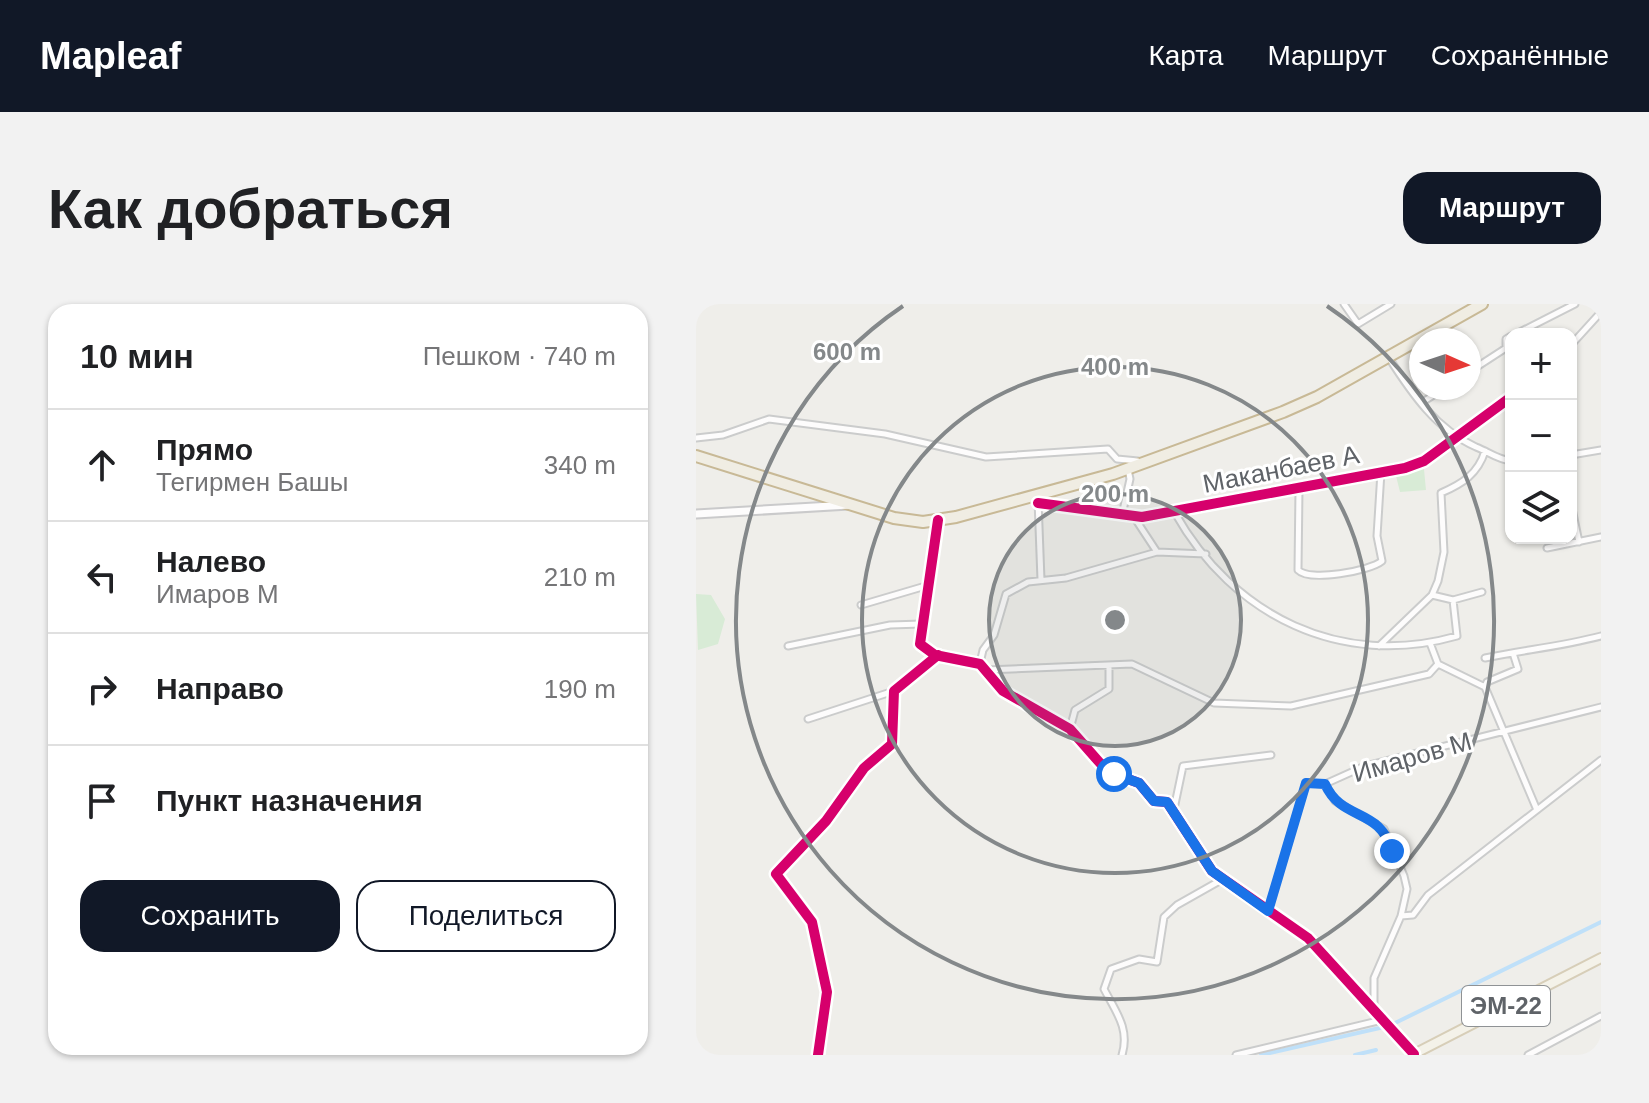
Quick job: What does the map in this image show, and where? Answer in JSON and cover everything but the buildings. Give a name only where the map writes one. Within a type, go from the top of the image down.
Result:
[{"type":"highway","points":[[696,456],[908,521],[938,520],[1038,499],[1283,412],[1482,304]]},
{"type":"main road","name":"ЭМ-22","points":[[1413,1055],[1601,958]]},
{"type":"street","points":[[1344,304],[1358,324],[1391,304]]},
{"type":"street","points":[[1527,328],[1575,304]]},
{"type":"street","points":[[1577,338],[1601,312]]},
{"type":"street","points":[[1481,364],[1505,349]]},
{"type":"street","points":[[1388,357],[1421,403],[1455,439],[1505,460]]},
{"type":"street","points":[[1421,403],[1426,400]]},
{"type":"street","name":"Маканбаев А","points":[[1038,499],[1122,515],[1175,513],[1381,472],[1424,461],[1507,400]]},
{"type":"street","points":[[696,438],[723,435],[769,419],[885,434],[986,457],[1108,449],[1122,461],[1148,460]]},
{"type":"street","points":[[1577,454],[1601,450]]},
{"type":"street","points":[[1379,647],[1432,595],[1444,552],[1441,493],[1464,483],[1479,467],[1485,451]]},
{"type":"street","points":[[1122,515],[1130,479],[1127,468]]},
{"type":"street","points":[[1299,489],[1298,570],[1308,577],[1349,571],[1382,561],[1377,536],[1381,472]]},
{"type":"street","points":[[1038,499],[1041,580]]},
{"type":"street","points":[[696,514],[851,505]]},
{"type":"street","points":[[1175,513],[1243,596],[1312,635],[1379,647],[1430,643],[1457,636],[1453,600]]},
{"type":"street","points":[[1133,516],[1157,552]]},
{"type":"street","points":[[938,520],[920,644],[938,655],[997,673],[1041,666],[1141,666],[1162,681],[1214,703],[1291,706],[1429,674],[1438,664]]},
{"type":"street","points":[[1577,532],[1579,542]]},
{"type":"street","points":[[1547,548],[1601,537]]},
{"type":"street","points":[[1206,554],[1157,552],[1066,578],[1028,582],[1006,594],[994,635],[978,660],[1003,691],[1070,729],[1114,774],[1139,783],[1154,801],[1167,802],[1212,871],[1308,938],[1413,1055]]},
{"type":"street","points":[[861,605],[930,585]]},
{"type":"street","points":[[1432,595],[1453,600],[1482,592]]},
{"type":"street","points":[[788,646],[890,625],[922,624]]},
{"type":"street","points":[[1485,658],[1562,646],[1601,636]]},
{"type":"street","points":[[1430,643],[1438,664],[1485,687],[1537,810]]},
{"type":"street","points":[[1485,687],[1487,682],[1518,669],[1513,653]]},
{"type":"street","points":[[808,719],[894,691],[938,655]]},
{"type":"street","points":[[1070,729],[1075,710],[1109,689],[1109,666]]},
{"type":"street","points":[[818,1055],[827,992],[812,922],[776,874],[826,821],[864,768],[892,744],[894,691]]},
{"type":"street","name":"Имаров М","points":[[1268,911],[1303,788],[1312,782],[1325,784],[1365,766],[1601,707]]},
{"type":"street","points":[[1174,809],[1183,766],[1271,755]]},
{"type":"street","points":[[1401,916],[1413,915],[1428,895],[1601,760]]},
{"type":"street","points":[[1325,784],[1335,801],[1384,829],[1407,889],[1401,916],[1374,978],[1374,1011]]},
{"type":"street","points":[[1122,1055],[1126,1040],[1123,1025],[1104,989],[1111,969],[1139,959],[1157,962],[1164,917],[1177,905],[1223,879]]},
{"type":"street","points":[[1528,1055],[1601,1016]]},
{"type":"street","points":[[1236,1055],[1382,1020]]},
{"type":"green space","points":[[1424,469],[1426,490],[1400,492],[1395,472]]},
{"type":"green space","points":[[696,594],[711,595],[725,619],[718,644],[698,650]]},
{"type":"waterway","points":[[1391,1025],[1601,922]]},
{"type":"waterway","points":[[1261,1055],[1384,1027]]},
{"type":"waterway","points":[[1355,1055],[1376,1050]]},
{"type":"cycle path","points":[[1038,503],[1142,517],[1405,468],[1424,461],[1507,400]]},
{"type":"cycle path","points":[[938,520],[920,644],[935,655],[980,664],[1003,691],[1070,729],[1114,774],[1139,783],[1154,801],[1167,802],[1212,871],[1308,938],[1414,1054]]},
{"type":"cycle path","points":[[818,1055],[827,992],[812,922],[776,874],[826,821],[864,768],[892,744],[894,691],[938,655]]},
{"type":"route","points":[[1114,774],[1139,783],[1154,801],[1167,802],[1212,871],[1268,911],[1306,783],[1325,784],[1330,795],[1344,808],[1379,824],[1389,838],[1392,851]]}]
